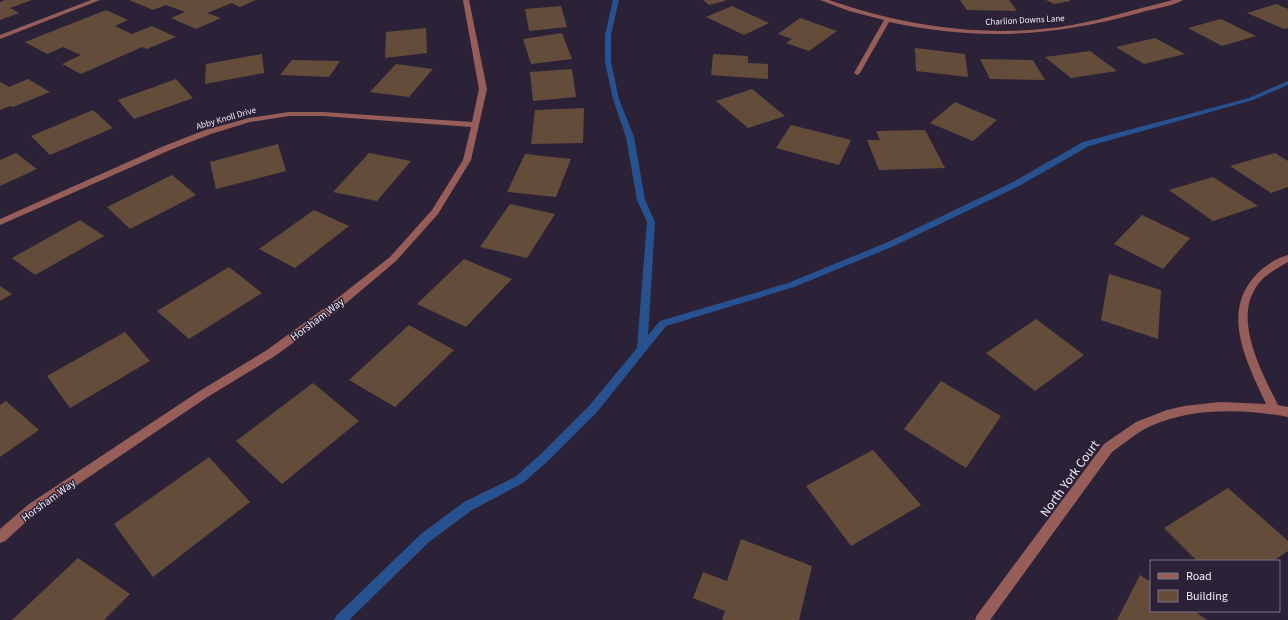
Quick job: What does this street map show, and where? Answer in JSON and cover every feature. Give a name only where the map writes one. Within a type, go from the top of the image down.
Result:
[{"type":"street","points":[[0,37],[97,0]]},
{"type":"street","name":"Horsham Way","points":[[0,537],[33,508],[202,395],[271,353],[393,259],[435,212],[467,160],[483,89],[466,0]]},
{"type":"street","name":"Charlion Downs Lane","points":[[823,0],[887,20],[968,31],[1002,32],[1077,26],[1180,0]]},
{"type":"street","points":[[857,73],[887,20]]},
{"type":"street","name":"Abby Knoll Drive","points":[[0,222],[94,179],[167,148],[208,132],[249,120],[289,114],[323,114],[475,124]]},
{"type":"street","points":[[1274,408],[1250,357],[1243,326],[1243,303],[1259,276],[1272,265],[1288,258]]},
{"type":"street","name":"North York Court","points":[[982,620],[1108,448],[1130,431],[1151,420],[1176,412],[1226,407],[1274,408],[1288,412]]},
{"type":"building","points":[[5,0],[32,0],[10,8],[19,13],[0,20],[0,2]]},
{"type":"building","points":[[129,0],[256,0],[240,7],[232,3],[207,13],[221,18],[196,29],[171,18],[185,12],[166,5],[153,10]]},
{"type":"building","points":[[703,0],[725,0],[725,1],[709,5]]},
{"type":"building","points":[[960,0],[1009,0],[1017,11],[967,10]]},
{"type":"building","points":[[1046,0],[1070,0],[1070,1],[1054,4]]},
{"type":"building","points":[[1276,4],[1288,9],[1288,28],[1284,29],[1247,13]]},
{"type":"building","points":[[561,6],[567,27],[529,31],[525,9]]},
{"type":"building","points":[[732,6],[769,23],[744,35],[706,17]]},
{"type":"building","points":[[106,10],[128,20],[115,26],[132,34],[152,26],[176,37],[147,49],[142,47],[81,74],[62,64],[81,55],[63,47],[47,54],[25,42]]},
{"type":"building","points":[[800,18],[837,31],[809,51],[786,43],[792,39],[778,34]]},
{"type":"building","points":[[1221,19],[1256,36],[1222,46],[1188,28]]},
{"type":"building","points":[[426,28],[427,53],[385,58],[386,32]]},
{"type":"building","points":[[562,33],[572,59],[531,64],[523,39]]},
{"type":"building","points":[[1155,38],[1185,54],[1144,64],[1116,47]]},
{"type":"building","points":[[915,48],[965,54],[968,77],[916,71]]},
{"type":"building","points":[[1090,51],[1117,71],[1071,78],[1045,57]]},
{"type":"building","points":[[262,54],[264,73],[205,84],[206,64]]},
{"type":"building","points":[[713,54],[748,56],[748,63],[768,64],[768,79],[711,75]]},
{"type":"building","points":[[980,59],[1033,60],[1045,80],[990,79]]},
{"type":"building","points":[[292,60],[340,61],[329,77],[280,75]]},
{"type":"building","points":[[396,64],[433,69],[409,97],[370,92]]},
{"type":"building","points":[[572,69],[576,97],[533,101],[530,72]]},
{"type":"building","points":[[28,79],[50,92],[13,107],[10,106],[0,110],[0,82],[9,87]]},
{"type":"building","points":[[176,79],[193,98],[134,119],[118,100]]},
{"type":"building","points":[[752,89],[785,116],[748,128],[716,101]]},
{"type":"building","points":[[955,102],[997,120],[973,141],[930,123]]},
{"type":"building","points":[[584,108],[583,143],[531,144],[535,110]]},
{"type":"building","points":[[93,110],[113,128],[50,155],[31,136]]},
{"type":"building","points":[[791,125],[851,140],[839,165],[776,148]]},
{"type":"building","points":[[925,130],[945,168],[879,170],[867,140],[880,140],[876,131]]},
{"type":"building","points":[[278,144],[286,171],[216,189],[210,162]]},
{"type":"building","points":[[16,153],[37,169],[0,186],[0,160]]},
{"type":"building","points":[[369,153],[411,161],[377,201],[333,192]]},
{"type":"building","points":[[1275,153],[1288,161],[1288,187],[1271,193],[1230,166]]},
{"type":"building","points":[[525,154],[571,159],[556,197],[507,192]]},
{"type":"building","points":[[172,175],[196,195],[130,229],[107,207]]},
{"type":"building","points":[[1213,177],[1258,206],[1213,221],[1169,190]]},
{"type":"building","points":[[510,204],[555,214],[527,258],[480,247]]},
{"type":"building","points":[[314,210],[349,226],[295,268],[259,249]]},
{"type":"building","points":[[1142,215],[1190,238],[1163,269],[1114,244]]},
{"type":"building","points":[[80,220],[104,236],[35,275],[12,258]]},
{"type":"building","points":[[464,259],[512,279],[466,327],[417,304]]},
{"type":"building","points":[[229,267],[262,293],[189,339],[157,311]]},
{"type":"building","points":[[1109,274],[1161,290],[1158,339],[1101,320]]},
{"type":"building","points":[[0,286],[12,294],[0,301]]},
{"type":"building","points":[[1036,319],[1084,355],[1035,391],[986,353]]},
{"type":"building","points":[[409,325],[454,350],[395,407],[349,380]]},
{"type":"building","points":[[125,332],[150,361],[70,408],[47,376]]},
{"type":"building","points":[[941,381],[1001,416],[966,468],[904,429]]},
{"type":"building","points":[[313,383],[359,421],[282,484],[236,441]]},
{"type":"building","points":[[6,401],[39,430],[0,457],[0,405]]},
{"type":"building","points":[[873,450],[921,505],[851,546],[806,486]]},
{"type":"building","points":[[209,457],[250,502],[153,577],[114,524]]},
{"type":"building","points":[[1228,488],[1288,541],[1288,551],[1274,560],[1196,560],[1164,528]]},
{"type":"building","points":[[741,539],[812,566],[799,620],[722,620],[725,611],[693,598],[703,572],[727,581]]},
{"type":"building","points":[[78,558],[130,594],[104,620],[12,620]]},
{"type":"building","points":[[1140,575],[1150,581],[1150,612],[1195,612],[1207,620],[1117,620]]},
{"type":"waterway","points":[[616,0],[608,35],[608,62],[616,99],[630,137],[641,200],[651,222],[642,349]]},
{"type":"waterway","points":[[642,349],[663,323],[791,285],[891,244],[1016,184],[1086,144],[1251,99],[1288,83]]},
{"type":"waterway","points":[[340,620],[425,538],[468,506],[519,480],[545,457],[593,409],[642,349]]}]
